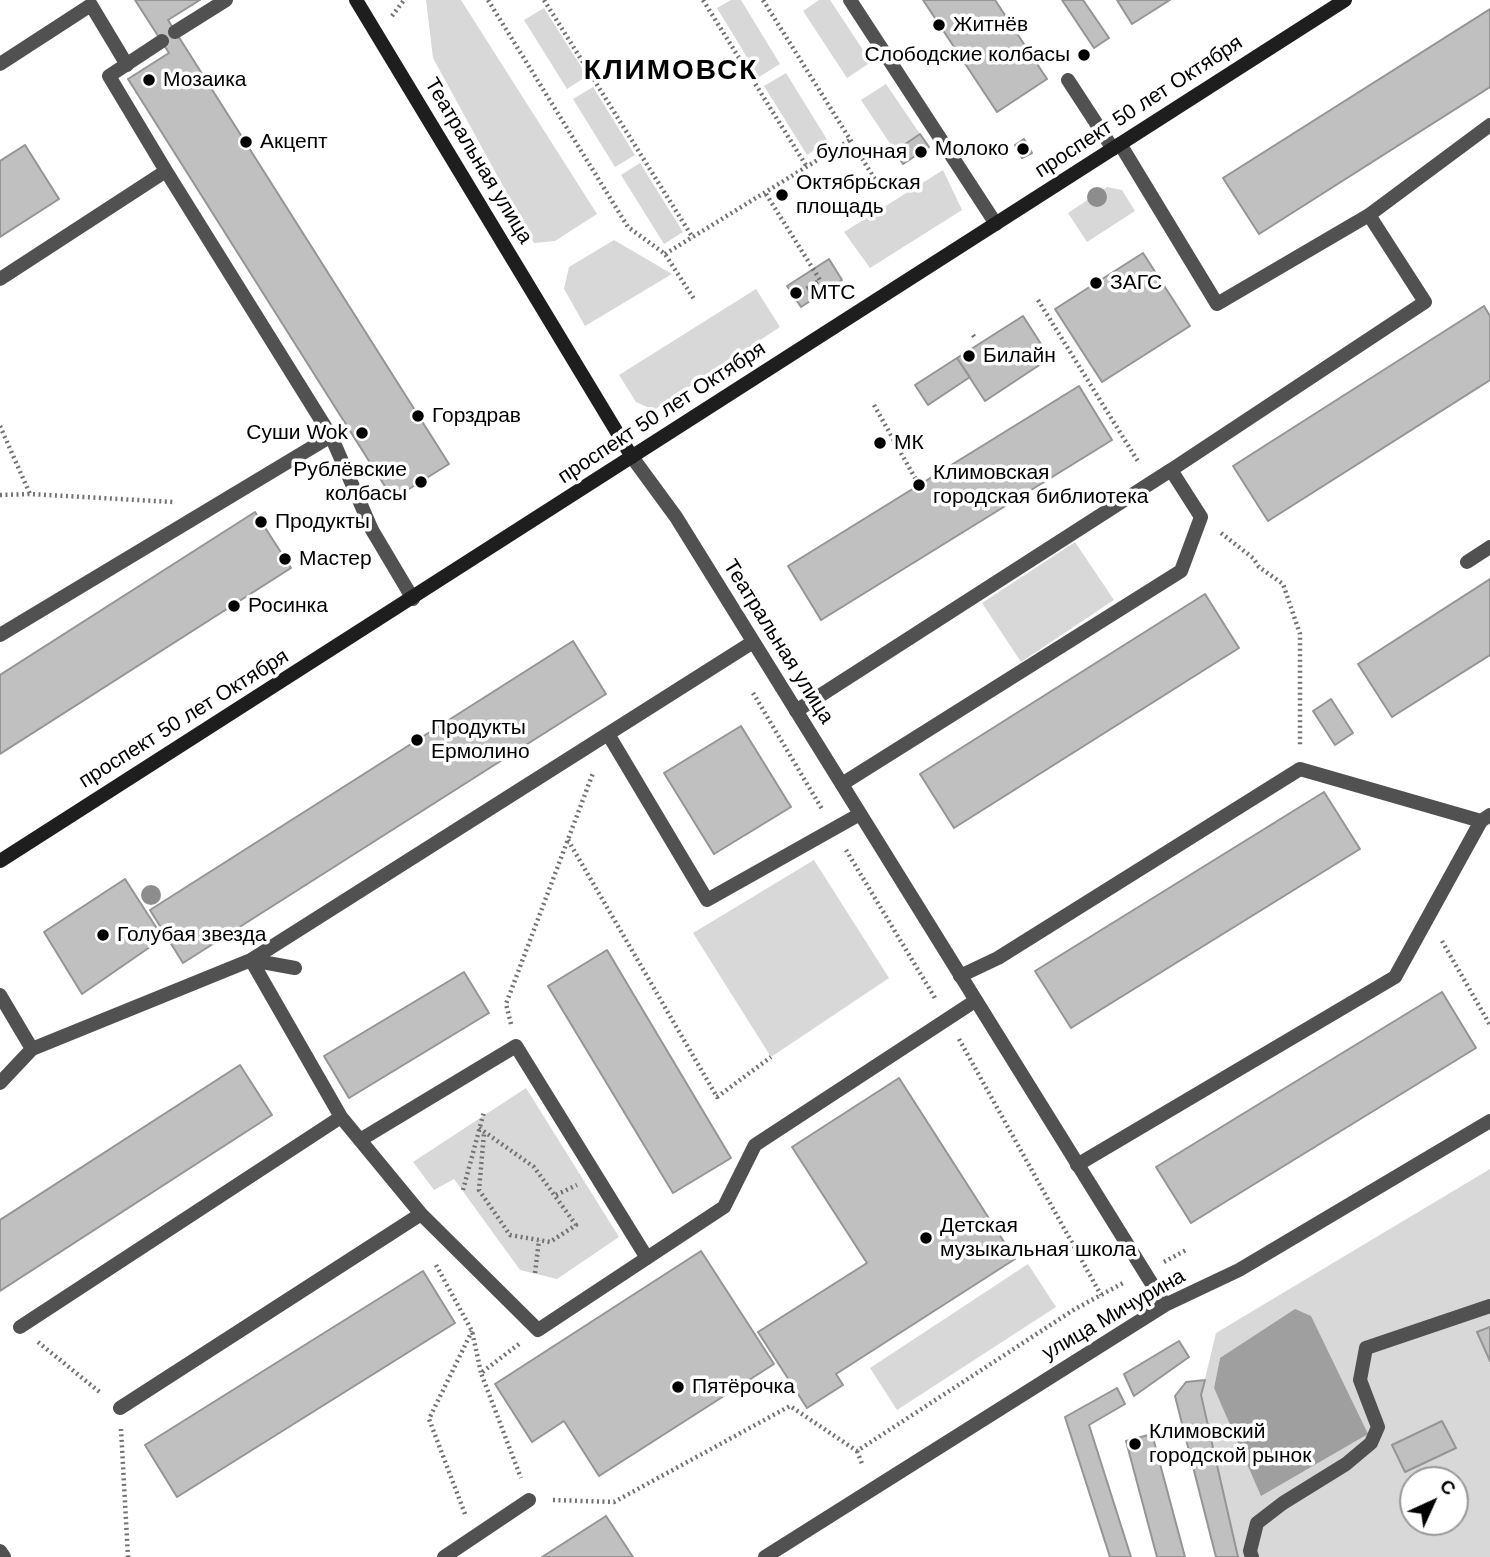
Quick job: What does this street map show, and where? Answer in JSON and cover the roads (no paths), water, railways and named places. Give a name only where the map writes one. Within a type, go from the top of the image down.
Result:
[{"type":"main road","name":"Театральная улица","points":[[356,0],[632,457]]},
{"type":"main road","name":"проспект 50 лет Октября","points":[[0,861],[1345,0]]},
{"type":"street","points":[[175,32],[226,0]]},
{"type":"street","points":[[850,0],[996,224]]},
{"type":"street","points":[[0,64],[90,3],[127,65]]},
{"type":"street","points":[[162,41],[109,76],[331,436],[372,530],[412,599]]},
{"type":"street","points":[[1068,80],[1116,147],[1217,304],[1369,215],[1490,125]]},
{"type":"street","points":[[0,279],[166,171]]},
{"type":"street","points":[[796,710],[1152,483],[1425,302],[1369,215]]},
{"type":"street","points":[[0,635],[331,436]]},
{"type":"street","name":"Театральная улица","points":[[632,457],[676,517],[1165,1305]]},
{"type":"street","points":[[842,785],[1181,571],[1201,517],[1171,470]]},
{"type":"street","points":[[1467,562],[1490,547]]},
{"type":"street","points":[[0,1083],[33,1049],[251,961],[753,642]]},
{"type":"street","points":[[608,734],[707,900],[860,814]]},
{"type":"street","points":[[960,976],[998,958],[1300,769],[1485,818],[1395,976],[1077,1165]]},
{"type":"street","points":[[251,961],[295,968]]},
{"type":"street","points":[[251,961],[341,1116],[421,1214],[538,1330],[724,1207],[755,1144],[975,1000]]},
{"type":"street","points":[[0,995],[33,1049]]},
{"type":"street","points":[[360,1140],[516,1045],[647,1258]]},
{"type":"street","points":[[20,1327],[341,1116]]},
{"type":"street","name":"улица Мичурина","points":[[765,1557],[1165,1305],[1239,1270],[1490,1121]]},
{"type":"street","points":[[120,1408],[421,1214]]},
{"type":"street","points":[[1252,1557],[1250,1551],[1258,1523],[1283,1503],[1346,1464],[1371,1443],[1378,1427],[1360,1380],[1366,1348],[1490,1306]]},
{"type":"street","points":[[444,1557],[529,1500]]},
{"type":"street","points":[[0,1551],[4,1557]]},
{"type":"place","name":"Житнёв","points":[[939,25]]},
{"type":"place","name":"Слободские колбасы","points":[[1084,55]]},
{"type":"place","name":"Мозаика","points":[[149,80]]},
{"type":"place","name":"Акцепт","points":[[246,142]]},
{"type":"place","name":"Молоко","points":[[1023,149]]},
{"type":"place","name":"булочная","points":[[921,152]]},
{"type":"place","name":"Октябрьская площадь","points":[[782,195]]},
{"type":"place","name":"ЗАГС","points":[[1096,283]]},
{"type":"place","name":"МТС","points":[[796,293]]},
{"type":"place","name":"Билайн","points":[[969,356]]},
{"type":"place","name":"Горздрав","points":[[418,416]]},
{"type":"place","name":"Суши Wok","points":[[362,433]]},
{"type":"place","name":"МК","points":[[880,443]]},
{"type":"place","name":"Рублёвские колбасы","points":[[421,482]]},
{"type":"place","name":"Климовская городская библиотека","points":[[919,485]]},
{"type":"place","name":"Продукты","points":[[261,522]]},
{"type":"place","name":"Мастер","points":[[285,559]]},
{"type":"place","name":"Росинка","points":[[234,606]]},
{"type":"place","name":"Продукты Ермолино","points":[[417,740]]},
{"type":"place","name":"Голубая звезда","points":[[103,935]]},
{"type":"place","name":"Детская музыкальная школа","points":[[926,1238]]},
{"type":"place","name":"Пятёрочка","points":[[678,1387]]},
{"type":"place","name":"Климовский городской рынок","points":[[1135,1444]]},
{"type":"district","name":"КЛИМОВСК","points":[[671,71]]}]
